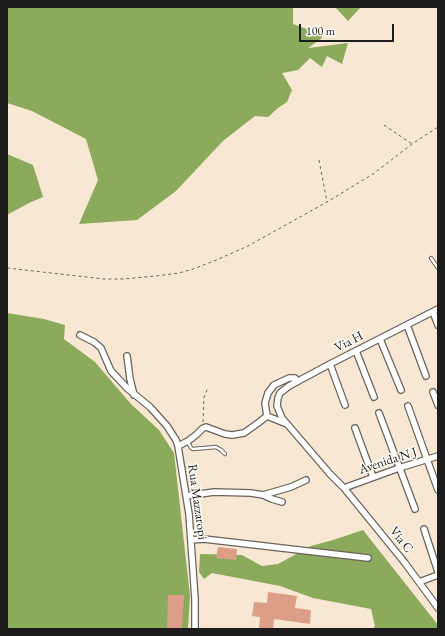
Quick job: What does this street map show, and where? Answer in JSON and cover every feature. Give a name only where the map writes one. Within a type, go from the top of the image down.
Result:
[{"type":"street","name":"Via H","points":[[277,403],[280,393],[285,389],[356,350],[436,310]]},
{"type":"street","points":[[436,310],[438,325]]},
{"type":"street","points":[[407,325],[426,376]]},
{"type":"street","name":"Rua Mazzaropi","points":[[80,335],[94,342],[101,348],[111,370],[128,390],[150,407],[167,426],[176,440],[192,540],[195,604],[194,629]]},
{"type":"street","points":[[380,339],[401,390]]},
{"type":"street","points":[[356,350],[374,397]]},
{"type":"street","points":[[127,356],[134,395]]},
{"type":"street","points":[[330,364],[346,405]]},
{"type":"street","points":[[266,416],[265,403],[268,393],[274,385],[289,378],[295,378],[297,382]]},
{"type":"street","points":[[433,392],[438,405]]},
{"type":"street","name":"Via C","points":[[277,403],[279,412],[287,424],[344,488],[420,582],[438,608]]},
{"type":"street","points":[[408,406],[438,490]]},
{"type":"street","points":[[379,413],[415,510]]},
{"type":"street","points":[[266,416],[287,424]]},
{"type":"street","points":[[178,446],[188,441],[206,427],[225,434],[237,435],[244,433],[266,416]]},
{"type":"street","points":[[355,428],[373,477]]},
{"type":"street","name":"Avenida N J","points":[[344,488],[399,468],[438,456]]},
{"type":"street","points":[[263,495],[306,480]]},
{"type":"street","points":[[186,496],[214,492],[251,493],[263,495],[282,502]]},
{"type":"street","points":[[420,582],[438,574],[424,529]]},
{"type":"street","points":[[192,540],[204,539],[368,558]]},
{"type":"lane","points":[[431,258],[438,268]]},
{"type":"lane","points":[[188,441],[193,449],[216,448],[225,454]]},
{"type":"path","points":[[384,125],[412,144]]},
{"type":"path","points":[[7,268],[104,279],[123,279],[179,273],[214,261],[248,246],[327,202],[373,174],[412,144],[438,127]]},
{"type":"path","points":[[319,160],[327,202]]},
{"type":"path","points":[[203,428],[204,397],[207,390],[210,389]]},
{"type":"green space","points":[[7,7],[293,7],[293,24],[320,31],[322,38],[308,48],[348,43],[342,64],[327,56],[322,67],[310,58],[298,70],[282,73],[292,90],[287,102],[268,117],[255,116],[223,141],[176,191],[137,220],[79,224],[98,180],[86,139],[32,111],[7,103]]},
{"type":"green space","points":[[335,7],[361,7],[348,21]]},
{"type":"green space","points":[[7,154],[33,165],[43,197],[7,215]]},
{"type":"green space","points":[[7,313],[44,319],[65,325],[64,339],[95,362],[131,404],[159,430],[174,453],[190,596],[188,629],[7,629]]},
{"type":"green space","points":[[363,530],[438,625],[438,629],[373,629],[375,626],[371,609],[313,598],[280,586],[212,573],[204,579],[199,572],[200,554],[242,555],[262,566],[278,564],[311,546]]},
{"type":"building","points":[[218,547],[237,549],[236,560],[216,558]]},
{"type":"building","points":[[268,592],[297,596],[295,608],[311,610],[310,624],[274,619],[273,629],[259,629],[260,617],[252,616],[254,602],[267,603]]},
{"type":"building","points":[[168,595],[184,595],[182,629],[167,629]]}]
